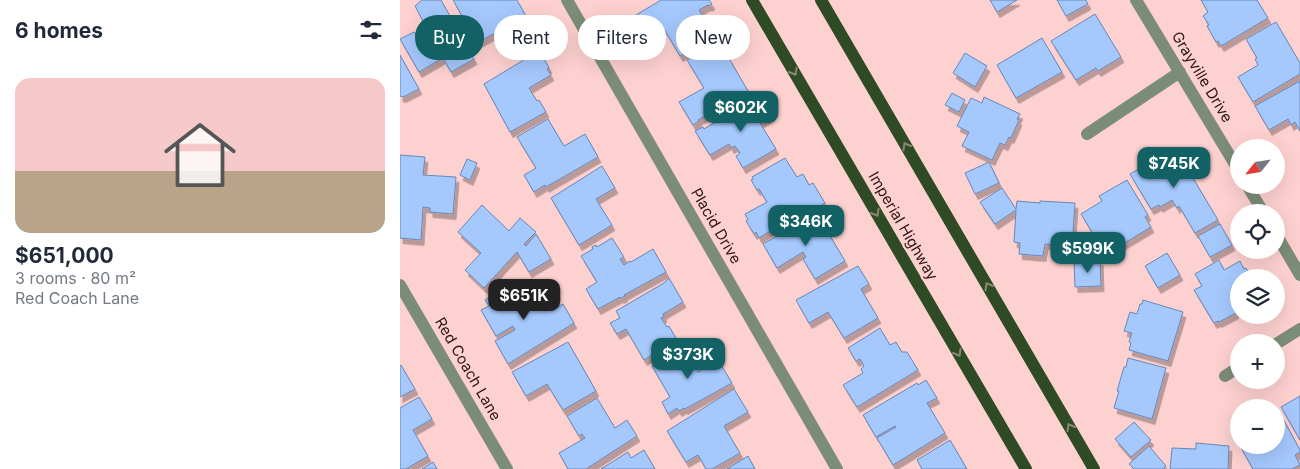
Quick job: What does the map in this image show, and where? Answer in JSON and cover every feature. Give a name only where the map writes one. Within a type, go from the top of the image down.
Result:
[{"type":"main road","name":"Imperial Highway","points":[[752,0],[1026,469]]},
{"type":"main road","points":[[821,0],[1094,469]]},
{"type":"street","name":"Placid Drive","points":[[567,0],[836,469]]},
{"type":"street","name":"Grayville Drive","points":[[1136,0],[1230,156]]},
{"type":"street","points":[[1087,134],[1180,72]]},
{"type":"street","points":[[1285,249],[1300,274]]},
{"type":"street","name":"Red Coach Lane","points":[[400,284],[507,469]]},
{"type":"street","points":[[1285,338],[1300,329]]},
{"type":"street","points":[[1225,376],[1230,373]]},
{"type":"building","points":[[422,0],[441,0],[449,15],[420,15],[415,6]]},
{"type":"building","points":[[453,0],[517,0],[525,15],[494,15],[494,34],[484,39],[484,15],[461,15]]},
{"type":"building","points":[[661,0],[709,0],[712,4],[699,10],[702,15],[676,15],[676,49],[666,32],[666,15],[636,15]]},
{"type":"building","points":[[990,0],[1017,0],[997,12]]},
{"type":"building","points":[[1057,0],[1086,0],[1088,4],[1066,16]]},
{"type":"building","points":[[1201,0],[1257,0],[1268,18],[1221,46],[1218,41],[1216,42],[1207,26],[1209,25],[1203,16],[1208,12]]},
{"type":"building","points":[[1095,14],[1121,57],[1098,71],[1096,68],[1076,80],[1051,41]]},
{"type":"building","points":[[1276,22],[1300,63],[1300,74],[1253,102],[1238,77],[1258,65],[1255,59],[1257,58],[1246,39]]},
{"type":"building","points":[[414,32],[415,60],[440,60],[419,72],[400,39]]},
{"type":"building","points":[[1042,38],[1062,72],[1016,98],[997,65]]},
{"type":"building","points":[[965,53],[987,66],[975,87],[953,73]]},
{"type":"building","points":[[400,55],[419,89],[403,97],[400,96]]},
{"type":"building","points":[[444,60],[472,60],[451,72]]},
{"type":"building","points":[[524,60],[545,60],[551,75],[529,88],[546,112],[510,132],[484,84]]},
{"type":"building","points":[[687,60],[730,60],[748,91],[698,120],[693,125],[679,102],[704,88]]},
{"type":"building","points":[[1300,81],[1300,131],[1295,122],[1291,125],[1288,119],[1269,130],[1255,106]]},
{"type":"building","points":[[952,93],[965,100],[959,112],[945,105]]},
{"type":"building","points":[[761,95],[772,115],[760,123],[776,149],[743,168],[736,156],[740,153],[735,146],[731,148],[729,144],[710,155],[695,131],[703,127],[704,129]]},
{"type":"building","points":[[984,97],[1020,114],[1011,138],[1009,137],[1005,145],[1000,143],[992,160],[962,146],[969,132],[957,126],[971,98],[982,103]]},
{"type":"building","points":[[548,119],[564,146],[585,134],[598,157],[534,192],[524,175],[536,168],[517,137]]},
{"type":"building","points":[[1175,148],[1218,220],[1195,233],[1179,206],[1177,208],[1172,200],[1160,207],[1159,205],[1151,209],[1130,174]]},
{"type":"building","points":[[400,155],[425,157],[423,175],[456,177],[453,214],[430,212],[430,208],[423,207],[421,240],[400,238]]},
{"type":"building","points":[[785,158],[797,177],[803,174],[809,185],[813,183],[825,203],[813,210],[811,206],[759,238],[756,232],[754,234],[746,221],[748,220],[745,214],[767,202],[751,180],[753,179],[752,177]]},
{"type":"building","points":[[467,159],[477,163],[470,180],[460,175]]},
{"type":"building","points":[[989,162],[999,183],[975,194],[965,173]]},
{"type":"building","points":[[602,166],[615,188],[596,199],[612,225],[579,245],[551,198]]},
{"type":"building","points":[[1127,180],[1148,215],[1145,217],[1151,227],[1108,253],[1102,242],[1099,244],[1081,214],[1102,201],[1099,196]]},
{"type":"building","points":[[1002,188],[1016,209],[1017,201],[1075,203],[1072,246],[1045,244],[1043,256],[1019,254],[1020,243],[1014,242],[1016,210],[995,224],[980,202]]},
{"type":"building","points":[[482,205],[509,231],[520,218],[536,232],[524,244],[526,246],[536,234],[551,259],[529,272],[517,252],[484,288],[465,270],[481,253],[458,232]]},
{"type":"building","points":[[817,214],[845,261],[815,279],[803,259],[806,257],[803,252],[777,268],[763,244]]},
{"type":"building","points":[[1220,224],[1230,242],[1230,246],[1210,257],[1198,236]]},
{"type":"building","points":[[612,238],[624,257],[620,259],[624,265],[653,249],[666,272],[598,309],[586,289],[597,282],[581,256],[593,249],[592,247],[596,245],[597,247]]},
{"type":"building","points":[[1167,253],[1180,275],[1158,288],[1145,266]]},
{"type":"building","points":[[1100,260],[1101,286],[1075,287],[1074,261]]},
{"type":"building","points":[[1219,260],[1224,270],[1240,261],[1244,269],[1230,269],[1230,316],[1214,323],[1194,290],[1202,286],[1195,274]]},
{"type":"building","points":[[858,266],[869,284],[861,289],[878,318],[844,338],[828,312],[809,323],[796,300]]},
{"type":"building","points":[[669,278],[683,302],[663,314],[664,317],[661,318],[667,327],[669,326],[677,340],[644,360],[626,329],[617,334],[610,323],[620,318],[616,311],[664,283]]},
{"type":"building","points":[[535,282],[552,311],[563,304],[574,323],[508,364],[495,341],[515,330],[513,326],[496,336],[481,310],[489,306],[485,300],[496,293],[500,301]]},
{"type":"building","points":[[1143,300],[1183,312],[1168,361],[1129,350],[1132,333],[1124,331],[1130,312],[1137,314]]},
{"type":"building","points":[[880,328],[890,345],[896,342],[902,352],[907,352],[918,370],[857,407],[843,385],[863,373],[861,369],[864,366],[860,359],[856,361],[848,348]]},
{"type":"building","points":[[568,342],[596,391],[563,410],[547,384],[526,396],[512,372]]},
{"type":"building","points":[[684,346],[692,360],[688,362],[693,370],[696,368],[698,372],[718,360],[732,383],[685,409],[679,411],[677,408],[668,414],[662,402],[670,397],[652,366]]},
{"type":"building","points":[[1128,358],[1166,368],[1152,419],[1114,408],[1119,391],[1117,391]]},
{"type":"building","points":[[400,366],[415,389],[400,397]]},
{"type":"building","points":[[926,380],[937,398],[927,403],[945,433],[893,465],[877,438],[896,427],[876,437],[863,415],[917,383],[918,385]]},
{"type":"building","points":[[734,389],[748,412],[724,426],[740,453],[712,469],[706,469],[698,455],[686,462],[667,431]]},
{"type":"building","points":[[1300,396],[1300,440],[1285,414],[1285,405]]},
{"type":"building","points":[[419,397],[432,419],[413,430],[428,456],[406,469],[400,469],[400,408]]},
{"type":"building","points":[[597,398],[615,428],[627,420],[637,436],[586,469],[568,469],[559,453],[585,438],[582,434],[579,436],[567,416]]},
{"type":"building","points":[[1134,422],[1151,440],[1131,457],[1115,439]]},
{"type":"building","points":[[1285,422],[1300,450],[1295,455],[1300,465],[1292,469],[1253,469],[1245,454],[1285,454]]},
{"type":"building","points":[[950,440],[967,469],[922,469],[917,460]]},
{"type":"building","points":[[1196,443],[1229,446],[1228,469],[1170,469],[1172,448],[1196,449]]},
{"type":"building","points":[[1149,446],[1166,466],[1163,469],[1134,469],[1129,464]]},
{"type":"building","points":[[644,450],[655,469],[601,469],[628,452],[631,458]]},
{"type":"building","points":[[748,456],[755,469],[727,469]]},
{"type":"building","points":[[433,462],[437,469],[422,469]]}]
